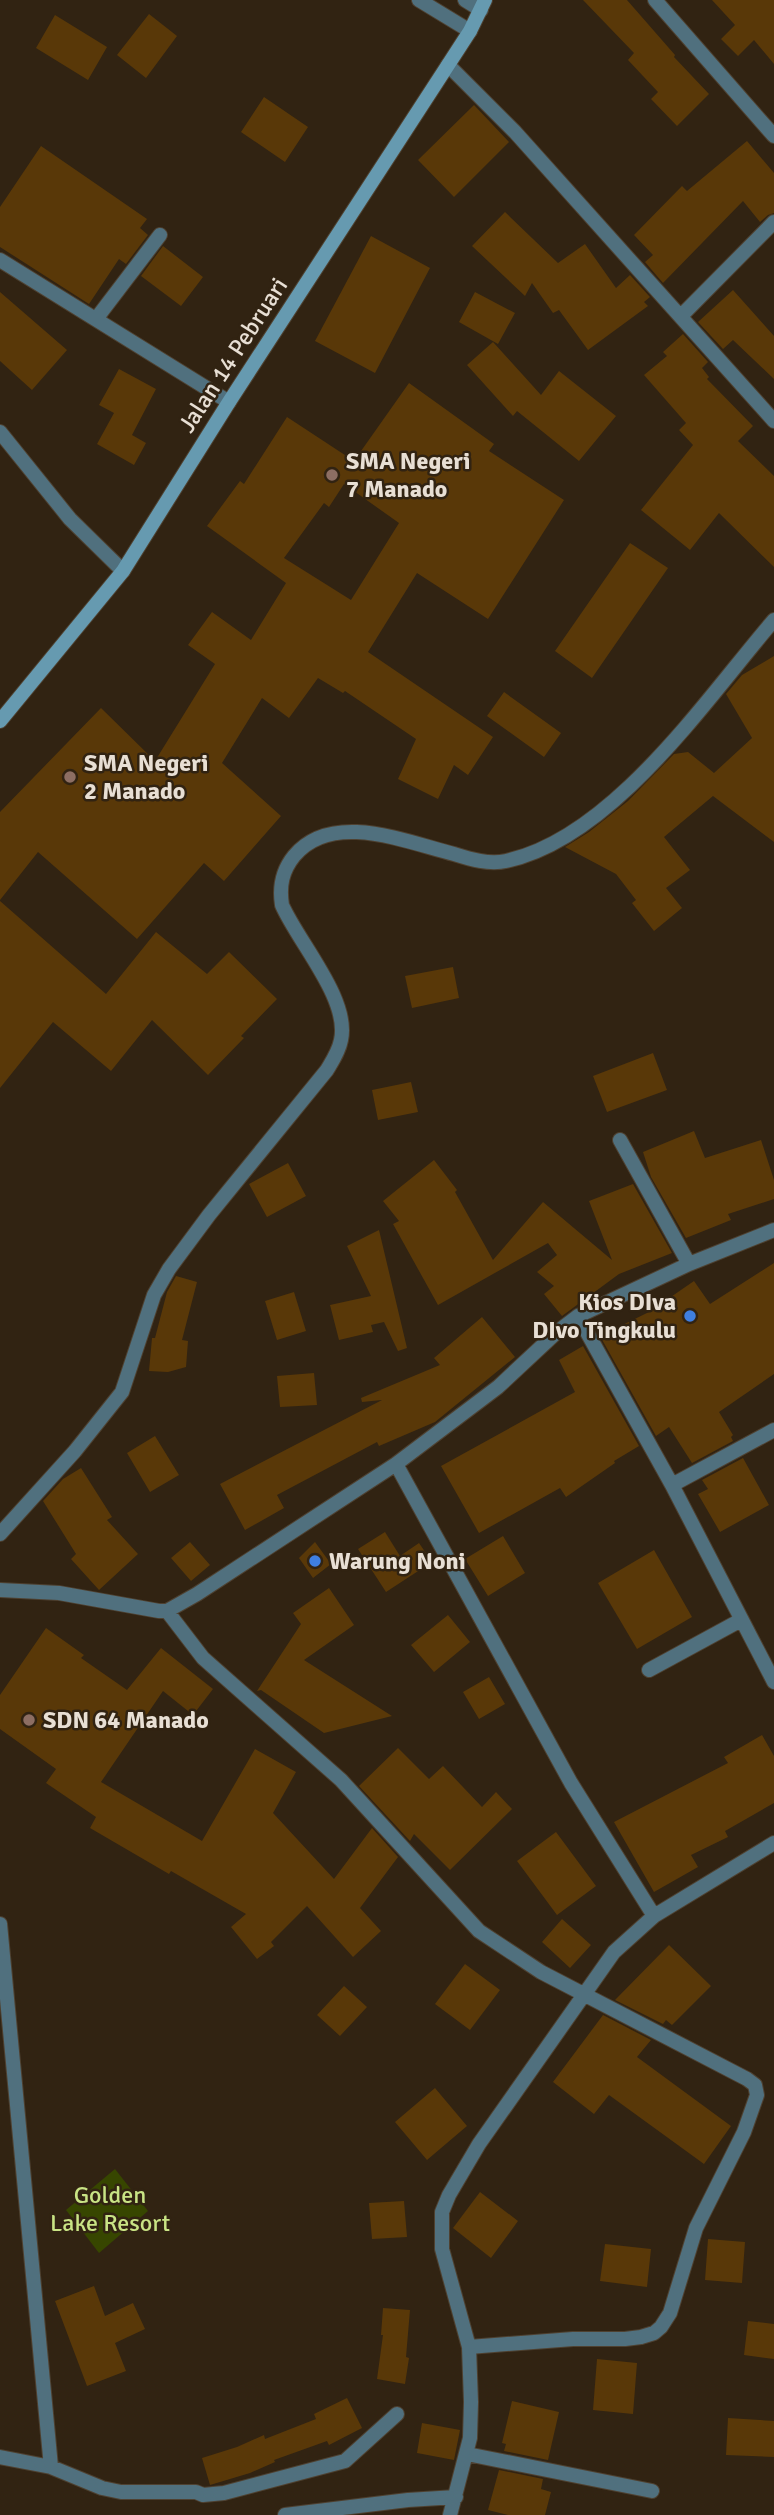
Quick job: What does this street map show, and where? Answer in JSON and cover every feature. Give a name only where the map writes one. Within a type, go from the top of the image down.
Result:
[{"type":"main road","name":"Jalan 14 Pebruari","points":[[0,721],[123,571],[229,402],[470,31],[483,5]]},
{"type":"street","points":[[419,0],[470,31]]},
{"type":"street","points":[[465,0],[483,5]]},
{"type":"street","points":[[655,0],[774,136]]},
{"type":"street","points":[[448,65],[515,132],[774,421]]},
{"type":"street","points":[[681,316],[774,222]]},
{"type":"street","points":[[96,319],[160,235]]},
{"type":"street","points":[[0,260],[229,402]]},
{"type":"street","points":[[0,432],[70,519],[123,571]]},
{"type":"street","points":[[0,1534],[75,1451],[122,1392],[154,1294],[169,1269],[209,1215],[327,1070],[338,1051],[342,1031],[333,997],[282,905],[282,879],[285,868],[296,853],[317,838],[345,831],[370,833],[479,861],[503,862],[544,848],[589,820],[629,786],[667,747],[774,620]]},
{"type":"street","points":[[620,1140],[688,1264]]},
{"type":"street","points":[[0,1590],[59,1593],[141,1609],[167,1611],[396,1464],[498,1387],[578,1316],[688,1264],[774,1230]]},
{"type":"street","points":[[578,1316],[672,1485],[774,1682]]},
{"type":"street","points":[[672,1485],[774,1430]]},
{"type":"street","points":[[396,1464],[571,1783],[653,1916]]},
{"type":"street","points":[[167,1611],[203,1658],[320,1759],[479,1931],[541,1972],[755,2085],[757,2095],[744,2132],[696,2228],[670,2313],[661,2328],[641,2337],[625,2339],[573,2339],[469,2347]]},
{"type":"street","points":[[649,1670],[744,1627]]},
{"type":"street","points":[[450,2515],[470,2438],[471,2402],[469,2347],[442,2249],[442,2212],[449,2195],[479,2144],[614,1952],[653,1916],[774,1843]]},
{"type":"street","points":[[0,1924],[51,2467]]},
{"type":"street","points":[[0,2457],[51,2467],[102,2488],[121,2492],[196,2492],[203,2495],[224,2493],[345,2461],[397,2414]]},
{"type":"street","points":[[467,2454],[652,2491]]},
{"type":"street","points":[[285,2515],[456,2497]]},
{"type":"green space","name":"Golden Lake Resort","points":[[115,2169],[148,2211],[99,2253],[66,2210]]},
{"type":"building","points":[[583,0],[627,0],[709,94],[677,126],[651,99],[658,92],[628,60],[634,53]]},
{"type":"building","points":[[712,0],[774,0],[774,64],[754,40],[738,56],[721,39],[735,25]]},
{"type":"building","points":[[149,14],[177,36],[146,78],[117,55]]},
{"type":"building","points":[[55,15],[107,47],[88,80],[36,48]]},
{"type":"building","points":[[264,97],[308,127],[285,162],[241,132]]},
{"type":"building","points":[[474,105],[509,142],[454,197],[418,160]]},
{"type":"building","points":[[747,141],[774,173],[774,213],[760,222],[743,201],[663,283],[645,262],[653,255],[634,235],[682,186],[687,191]]},
{"type":"building","points":[[41,146],[147,219],[140,228],[148,235],[126,264],[119,259],[89,304],[0,247],[0,207]]},
{"type":"building","points":[[505,212],[558,263],[585,244],[616,288],[630,275],[650,297],[644,302],[648,306],[588,350],[559,310],[553,313],[532,283],[525,296],[472,246]]},
{"type":"building","points":[[371,236],[430,268],[375,373],[315,341]]},
{"type":"building","points":[[163,246],[203,277],[181,306],[141,276]]},
{"type":"building","points":[[733,290],[774,336],[774,379],[733,340],[723,349],[698,322]]},
{"type":"building","points":[[0,292],[67,350],[32,390],[0,361]]},
{"type":"building","points":[[475,292],[515,313],[498,344],[459,322]]},
{"type":"building","points":[[683,334],[708,362],[702,368],[709,377],[707,379],[753,426],[738,441],[774,476],[774,567],[719,513],[690,550],[641,510],[693,445],[679,430],[686,423],[644,375],[667,356],[663,352]]},
{"type":"building","points":[[493,342],[541,395],[559,371],[616,416],[579,461],[517,411],[513,416],[467,365]]},
{"type":"building","points":[[119,369],[156,389],[132,435],[146,443],[134,465],[97,444],[114,413],[99,405]]},
{"type":"building","points":[[409,383],[494,444],[489,451],[564,500],[488,619],[417,573],[368,652],[493,737],[468,775],[454,765],[438,799],[398,779],[416,739],[345,691],[343,693],[318,678],[289,718],[262,698],[222,763],[281,816],[224,881],[204,863],[137,939],[38,852],[0,900],[0,812],[101,708],[155,761],[215,664],[188,645],[212,612],[251,640],[286,583],[207,526],[240,481],[244,484],[287,417],[354,461]],"holes":[[[344,484],[399,523],[351,600],[284,558],[324,503],[329,507]]]},
{"type":"building","points":[[630,543],[668,568],[592,678],[555,651]]},
{"type":"building","points":[[774,656],[774,842],[713,796],[664,837],[690,870],[666,888],[682,908],[654,931],[632,903],[636,900],[616,874],[565,847],[628,801],[674,754],[688,752],[714,773],[752,738],[726,694],[742,675]]},
{"type":"building","points":[[504,692],[561,733],[544,757],[487,716]]},
{"type":"building","points":[[0,901],[106,994],[156,932],[207,974],[229,952],[277,999],[208,1075],[152,1020],[111,1071],[53,1022],[0,1088]]},
{"type":"building","points":[[453,967],[459,998],[412,1008],[405,976]]},
{"type":"building","points":[[653,1053],[667,1090],[607,1112],[593,1076]]},
{"type":"building","points":[[411,1082],[418,1112],[378,1120],[372,1090]]},
{"type":"building","points":[[694,1131],[705,1158],[761,1140],[774,1180],[774,1199],[728,1214],[731,1220],[686,1238],[651,1177],[643,1152]]},
{"type":"building","points":[[434,1160],[457,1190],[455,1192],[493,1260],[543,1202],[612,1260],[589,1201],[633,1184],[672,1253],[619,1274],[562,1316],[544,1294],[554,1286],[537,1272],[557,1255],[548,1243],[438,1305],[393,1224],[399,1221],[383,1201]]},
{"type":"building","points":[[288,1163],[306,1196],[267,1217],[249,1184]]},
{"type":"building","points":[[379,1230],[407,1348],[398,1351],[384,1322],[371,1325],[373,1332],[339,1340],[330,1305],[371,1296],[347,1246]]},
{"type":"building","points":[[774,1263],[774,1374],[719,1412],[733,1435],[733,1441],[692,1463],[669,1427],[656,1436],[600,1336],[649,1312],[694,1281],[710,1304]]},
{"type":"building","points":[[176,1276],[197,1282],[182,1340],[188,1341],[186,1367],[168,1372],[149,1371],[152,1338],[155,1338],[167,1292]]},
{"type":"building","points":[[294,1292],[306,1331],[277,1340],[265,1301]]},
{"type":"building","points":[[482,1317],[515,1357],[435,1422],[379,1446],[377,1442],[277,1495],[284,1508],[245,1530],[220,1484],[382,1400],[362,1402],[361,1398],[440,1365],[434,1358]]},
{"type":"building","points":[[583,1346],[639,1446],[566,1497],[560,1488],[479,1533],[441,1466],[575,1392],[559,1360]]},
{"type":"building","points":[[314,1373],[317,1405],[280,1407],[277,1376]]},
{"type":"building","points":[[155,1436],[179,1475],[150,1492],[127,1453]]},
{"type":"building","points":[[743,1458],[769,1505],[720,1532],[698,1494],[708,1489],[702,1480]]},
{"type":"building","points":[[81,1468],[112,1517],[107,1520],[138,1554],[99,1590],[71,1559],[76,1554],[43,1501],[63,1479]]},
{"type":"building","points":[[385,1532],[400,1556],[419,1543],[432,1562],[386,1592],[358,1549]]},
{"type":"building","points":[[503,1536],[525,1573],[488,1596],[465,1559]]},
{"type":"building","points":[[190,1542],[210,1565],[191,1581],[171,1558]]},
{"type":"building","name":"Warung Noni","points":[[315,1542],[331,1564],[313,1578],[299,1558]]},
{"type":"building","points":[[654,1550],[692,1617],[637,1649],[598,1583]]},
{"type":"building","points":[[329,1588],[354,1625],[304,1660],[392,1716],[324,1733],[261,1690],[257,1691],[301,1624],[293,1613]]},
{"type":"building","points":[[448,1615],[470,1642],[434,1672],[411,1645]]},
{"type":"building","points":[[46,1628],[84,1655],[81,1658],[127,1690],[161,1648],[213,1689],[193,1715],[163,1691],[101,1782],[202,1841],[255,1749],[296,1772],[273,1813],[334,1879],[372,1828],[398,1857],[360,1908],[381,1931],[353,1957],[307,1906],[271,1942],[274,1946],[257,1959],[231,1927],[246,1914],[171,1871],[169,1874],[90,1828],[96,1817],[46,1783],[56,1769],[0,1729],[0,1695]]},
{"type":"building","points":[[489,1677],[505,1704],[479,1719],[463,1692]]},
{"type":"building","points":[[762,1735],[774,1756],[774,1803],[725,1831],[728,1837],[691,1855],[698,1867],[654,1892],[614,1822],[728,1763],[724,1757]]},
{"type":"building","points":[[398,1748],[429,1779],[443,1766],[482,1807],[496,1792],[512,1809],[450,1870],[414,1834],[410,1841],[359,1786]]},
{"type":"building","points":[[556,1832],[596,1886],[557,1915],[517,1861]]},
{"type":"building","points":[[562,1919],[591,1945],[570,1968],[542,1942]]},
{"type":"building","points":[[669,1945],[711,1986],[672,2025],[666,2020],[663,2024],[615,2000]]},
{"type":"building","points":[[465,1964],[500,1990],[470,2030],[435,2004]]},
{"type":"building","points":[[344,1986],[367,2007],[340,2036],[317,2015]]},
{"type":"building","points":[[603,2015],[651,2040],[637,2057],[731,2126],[704,2164],[609,2095],[594,2114],[553,2082]]},
{"type":"building","points":[[435,2088],[467,2126],[427,2160],[395,2122]]},
{"type":"building","points":[[480,2192],[518,2221],[491,2258],[453,2228]]},
{"type":"building","points":[[404,2201],[407,2237],[372,2239],[369,2203]]},
{"type":"building","points":[[708,2239],[745,2242],[742,2283],[705,2280]]},
{"type":"building","points":[[605,2244],[651,2249],[647,2287],[600,2281]]},
{"type":"building","points":[[94,2286],[105,2316],[133,2303],[145,2329],[115,2343],[126,2371],[87,2386],[55,2301]]},
{"type":"building","points":[[383,2308],[410,2310],[406,2357],[409,2358],[405,2384],[377,2379],[383,2335]]},
{"type":"building","points":[[748,2321],[774,2324],[774,2359],[744,2355]]},
{"type":"building","points":[[597,2359],[637,2363],[633,2414],[593,2410]]},
{"type":"building","points":[[347,2398],[362,2428],[329,2445],[327,2441],[274,2460],[275,2462],[250,2473],[210,2485],[202,2458],[264,2435],[265,2439],[316,2419],[314,2414]]},
{"type":"building","points":[[512,2401],[559,2412],[548,2460],[504,2451],[506,2444],[502,2443]]},
{"type":"building","points":[[728,2418],[774,2421],[774,2457],[726,2455]]},
{"type":"building","points":[[422,2423],[460,2430],[454,2460],[417,2453]]},
{"type":"building","points":[[499,2470],[543,2479],[541,2489],[551,2492],[545,2515],[508,2515],[488,2510]]},
{"type":"place","name":"SMA Negeri 7 Manado","points":[[332,475]]},
{"type":"place","name":"SMA Negeri 2 Manado","points":[[70,777]]},
{"type":"place","name":"Kios DIva DIvo Tingkulu","points":[[690,1316]]},
{"type":"place","name":"Warung Noni","points":[[315,1561]]},
{"type":"place","name":"SDN 64 Manado","points":[[29,1720]]}]
